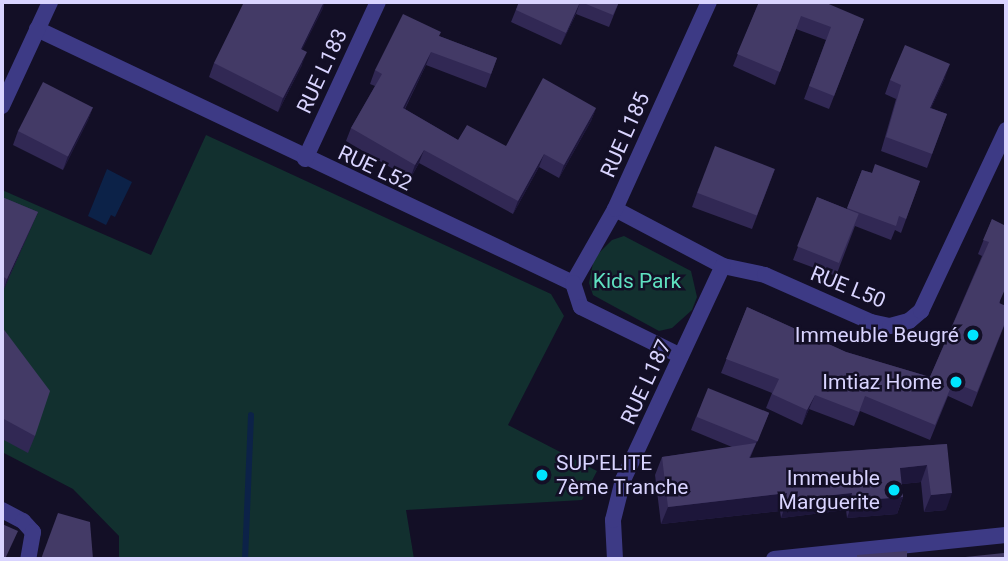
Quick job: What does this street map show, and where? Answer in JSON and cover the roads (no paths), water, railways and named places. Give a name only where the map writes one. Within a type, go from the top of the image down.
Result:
[{"type":"street","points":[[2,106],[50,2]]},
{"type":"street","name":"RUE L183","points":[[305,159],[378,2]]},
{"type":"street","name":"RUE L185","points":[[573,283],[615,209],[709,2]]},
{"type":"street","name":"RUE L52","points":[[37,29],[305,159],[573,283]]},
{"type":"street","name":"RUE L50","points":[[615,209],[723,266],[765,275],[871,322],[890,326],[909,321],[921,311],[1006,130]]},
{"type":"street","name":"RUE L187","points":[[615,559],[616,499],[723,266]]},
{"type":"street","points":[[573,283],[581,307],[681,356]]},
{"type":"street","points":[[2,510],[23,521],[33,532],[28,559]]},
{"type":"street","points":[[774,559],[1006,536]]},
{"type":"water","points":[[107,169],[132,182],[115,217],[111,215],[106,225],[88,216]]},
{"type":"waterway","points":[[245,559],[251,415]]},
{"type":"place","name":"Immeuble Beugré","points":[[973,335]]},
{"type":"place","name":"Imtiaz Home","points":[[956,382]]},
{"type":"place","name":"SUP'ELITE 7ème Tranche","points":[[542,475]]},
{"type":"place","name":"Immeuble Marguerite","points":[[894,490]]},
{"type":"park label","name":"Kids Park","points":[[637,281]]}]
